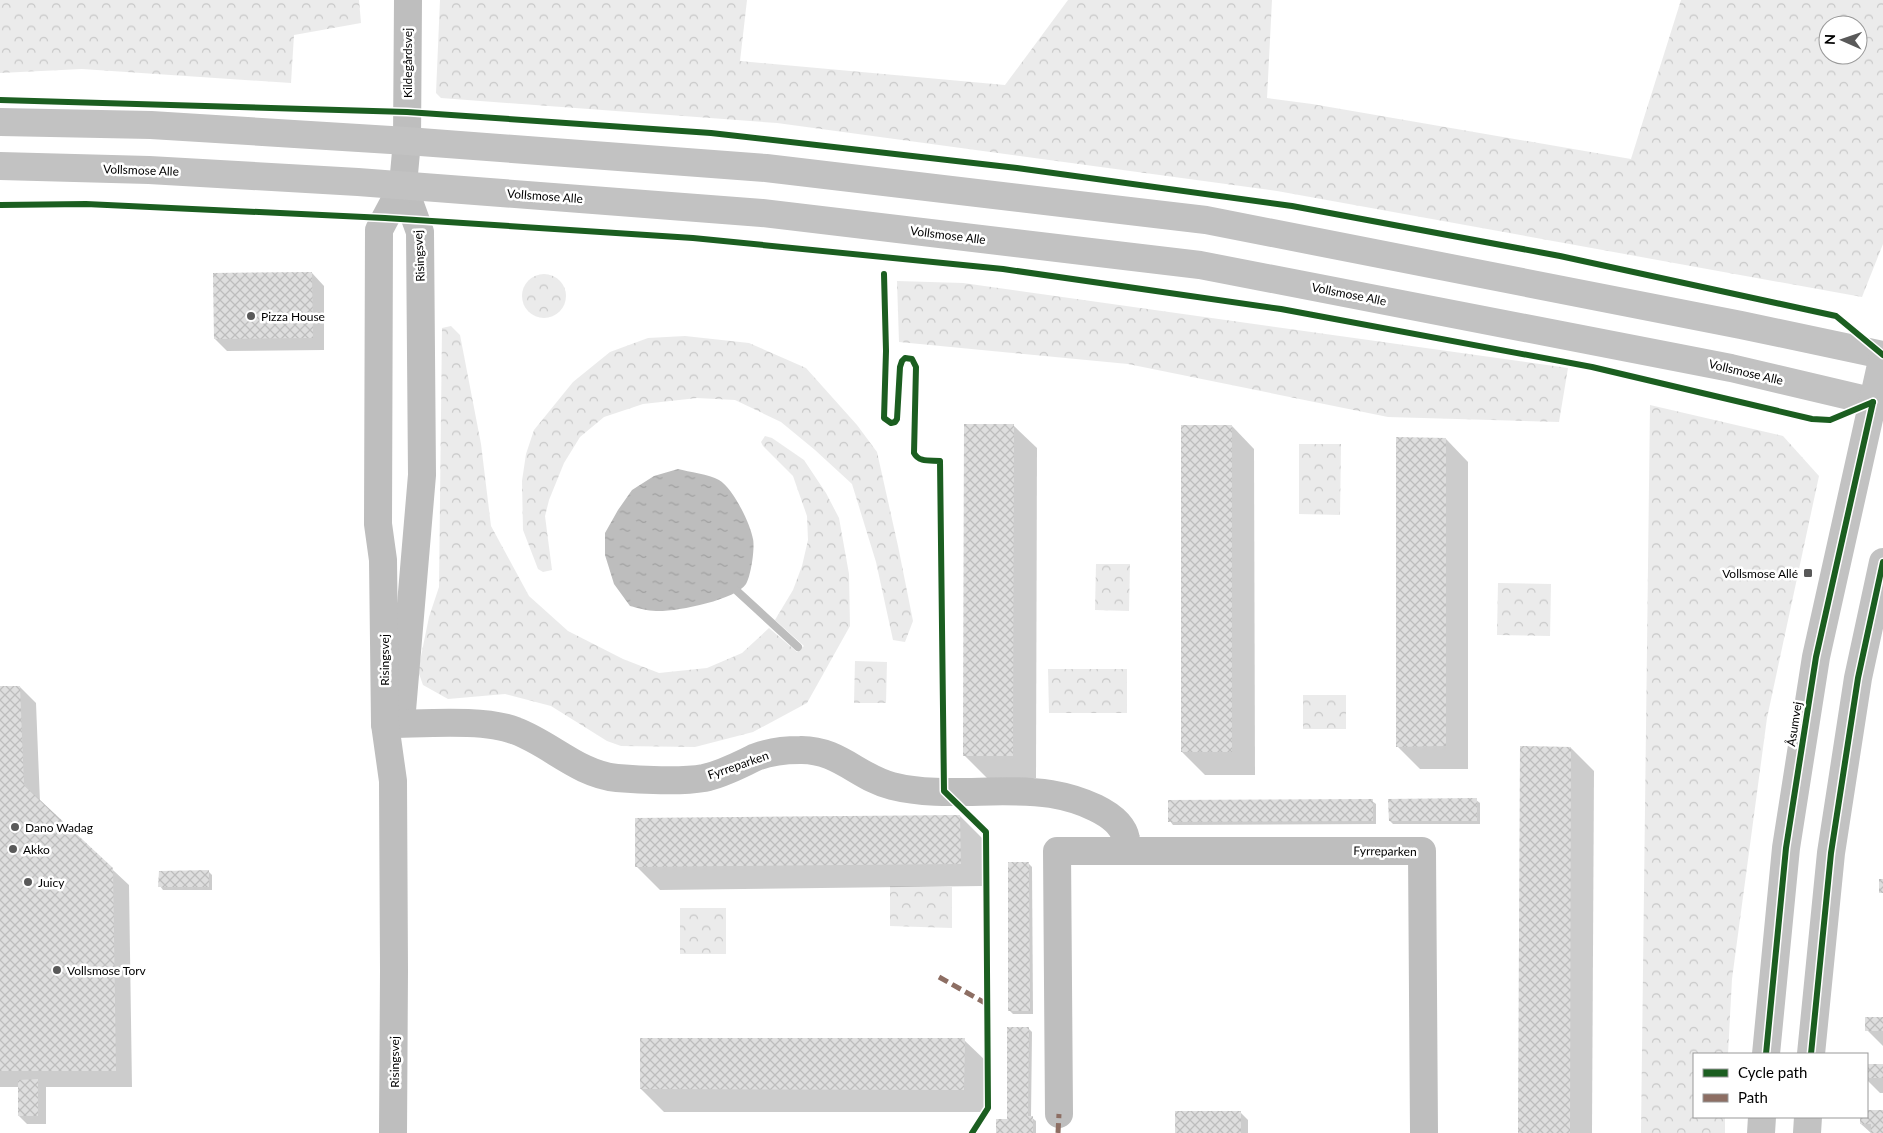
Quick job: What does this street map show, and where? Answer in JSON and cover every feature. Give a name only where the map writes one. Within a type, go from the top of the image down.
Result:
[{"type":"street","name":"Kildegårdsvej","points":[[403,185],[407,141],[408,0]]},
{"type":"street","points":[[0,122],[151,125],[407,141],[766,168],[1206,220],[1731,323],[1883,355]]},
{"type":"street","name":"Vollsmose Alle","points":[[0,166],[149,170],[403,185],[762,213],[1200,265],[1731,368],[1878,403]]},
{"type":"street","name":"Risingsvej","points":[[393,1133],[393,724],[383,560],[378,524],[379,230],[403,185]]},
{"type":"street","name":"Risingsvej","points":[[393,724],[422,475],[420,232],[403,185]]},
{"type":"street","name":"Åsumvej","points":[[1766,1053],[1786,848],[1816,657],[1878,403],[1883,355]]},
{"type":"street","points":[[1811,1053],[1831,854],[1858,678],[1883,562]]},
{"type":"street","name":"Fyrreparken","points":[[393,724],[490,725],[514,730],[529,736],[575,764],[592,772],[615,778],[689,780],[705,778],[747,763],[757,757],[800,750],[812,751],[835,757],[880,782],[893,786],[928,791],[1050,794],[1076,800],[1111,817],[1120,827],[1126,838],[1126,851]]},
{"type":"street","name":"Fyrreparken","points":[[1058,1114],[1057,851],[1422,851],[1424,1133]]},
{"type":"street","points":[[1761,1133],[1762,1118]]},
{"type":"street","points":[[1807,1133],[1808,1118]]},
{"type":"green space","points":[[0,0],[359,0],[361,23],[294,35],[291,83],[82,69],[0,73]]},
{"type":"green space","points":[[440,0],[747,0],[740,61],[1005,85],[1068,0],[1272,0],[1267,98],[1312,104],[1631,159],[1681,0],[1883,0],[1883,244],[1862,297],[1277,191],[777,123],[441,98],[436,93]]},
{"type":"green space","points":[[544,274],[556,278],[562,284],[566,296],[562,308],[556,314],[544,318],[532,314],[526,308],[522,296],[526,284],[532,278]]},
{"type":"green space","points":[[897,281],[963,283],[1568,368],[1559,422],[1388,417],[1128,364],[899,342]]},
{"type":"green space","points":[[451,326],[460,335],[481,444],[491,526],[529,596],[568,631],[623,659],[659,673],[707,668],[742,653],[769,628],[797,652],[804,646],[775,620],[793,590],[802,566],[808,540],[807,516],[793,476],[761,442],[765,436],[772,438],[804,460],[826,493],[839,518],[849,574],[850,626],[807,703],[753,732],[695,747],[621,746],[607,741],[551,706],[505,694],[448,699],[423,685],[418,671],[429,617],[439,587],[442,328]]},
{"type":"green space","points":[[685,336],[749,343],[806,368],[857,425],[877,452],[913,621],[905,642],[893,640],[876,562],[852,484],[781,422],[735,400],[697,398],[643,404],[604,417],[580,437],[564,463],[549,500],[545,516],[552,570],[543,572],[538,569],[523,530],[522,481],[526,454],[534,430],[573,382],[610,352],[648,338]]},
{"type":"green space","points":[[1650,405],[1783,436],[1819,476],[1767,718],[1732,979],[1728,1053],[1693,1053],[1693,1118],[1725,1118],[1725,1133],[1641,1133]]},
{"type":"green space","points":[[1299,444],[1341,444],[1340,515],[1299,514]]},
{"type":"green space","points":[[1096,564],[1130,564],[1129,611],[1095,610]]},
{"type":"green space","points":[[1498,583],[1551,584],[1550,636],[1497,635]]},
{"type":"green space","points":[[855,661],[887,662],[886,703],[854,703]]},
{"type":"green space","points":[[1048,669],[1127,669],[1127,713],[1049,713]]},
{"type":"green space","points":[[1303,695],[1346,695],[1346,729],[1303,729]]},
{"type":"green space","points":[[890,886],[952,887],[952,928],[890,926]]},
{"type":"green space","points":[[680,908],[726,908],[726,954],[680,954]]},
{"type":"water","points":[[678,469],[715,478],[730,490],[745,515],[753,539],[753,555],[748,580],[740,590],[704,604],[665,611],[646,610],[630,606],[614,584],[605,555],[605,533],[632,490],[654,476]]},
{"type":"building","points":[[312,272],[313,338],[214,339],[213,273]]},
{"type":"building","points":[[964,424],[1014,424],[1013,756],[963,756]]},
{"type":"building","points":[[1181,425],[1232,425],[1232,752],[1181,752]]},
{"type":"building","points":[[1396,437],[1446,438],[1446,746],[1396,747]]},
{"type":"building","name":"Vollsmose Torv","points":[[0,686],[20,686],[24,785],[113,868],[116,1071],[0,1071]]},
{"type":"building","points":[[1520,746],[1571,747],[1570,1133],[1518,1133]]},
{"type":"building","points":[[1477,798],[1477,821],[1389,821],[1388,799]]},
{"type":"building","points":[[1373,799],[1373,821],[1168,822],[1168,800]]},
{"type":"building","points":[[960,815],[961,864],[635,867],[635,818]]},
{"type":"building","points":[[1008,862],[1029,862],[1030,1011],[1008,1011]]},
{"type":"building","points":[[209,870],[209,887],[158,887],[159,871]]},
{"type":"building","points":[[1879,879],[1883,879],[1883,893],[1879,893]]},
{"type":"building","points":[[1865,1017],[1883,1017],[1883,1031],[1865,1031]]},
{"type":"building","points":[[1007,1027],[1029,1027],[1028,1116],[1033,1116],[1033,1133],[996,1133],[996,1119],[1007,1119]]},
{"type":"building","points":[[640,1038],[965,1038],[964,1090],[640,1089]]},
{"type":"building","points":[[1868,1064],[1883,1064],[1883,1078],[1868,1078]]},
{"type":"building","points":[[38,1079],[38,1116],[18,1116],[18,1080]]},
{"type":"building","points":[[1868,1110],[1883,1110],[1883,1133],[1871,1133],[1871,1124],[1860,1124],[1860,1118],[1868,1118]]},
{"type":"building","points":[[1175,1111],[1241,1111],[1241,1133],[1175,1133]]},
{"type":"waterway","points":[[737,591],[798,647]]},
{"type":"marked path","points":[[939,977],[987,1004]]},
{"type":"marked path","points":[[1058,1133],[1059,1114]]},
{"type":"cycle path","points":[[0,100],[407,112],[711,133],[1017,168],[1292,206],[1560,256],[1836,316],[1883,355]]},
{"type":"cycle path","points":[[0,205],[86,204],[385,218],[693,238],[1003,269],[1281,309],[1592,367],[1812,419],[1830,420],[1873,402]]},
{"type":"cycle path","points":[[884,274],[886,351],[884,418],[891,423],[897,419],[900,367],[905,358],[912,359],[916,367],[914,453],[922,460],[940,461],[944,791],[986,832],[988,1108],[972,1133]]},
{"type":"cycle path","points":[[1766,1053],[1786,848],[1816,657],[1873,402]]},
{"type":"cycle path","points":[[1811,1053],[1831,853],[1858,678],[1883,562]]},
{"type":"place","name":"Pizza House","points":[[251,316]]},
{"type":"place","name":"Vollsmose Allé","points":[[1808,573]]},
{"type":"place","name":"Dano Wadag","points":[[15,827]]},
{"type":"place","name":"Akko","points":[[13,849]]},
{"type":"place","name":"Juicy","points":[[28,882]]},
{"type":"place","name":"Vollsmose Torv","points":[[57,970]]}]
